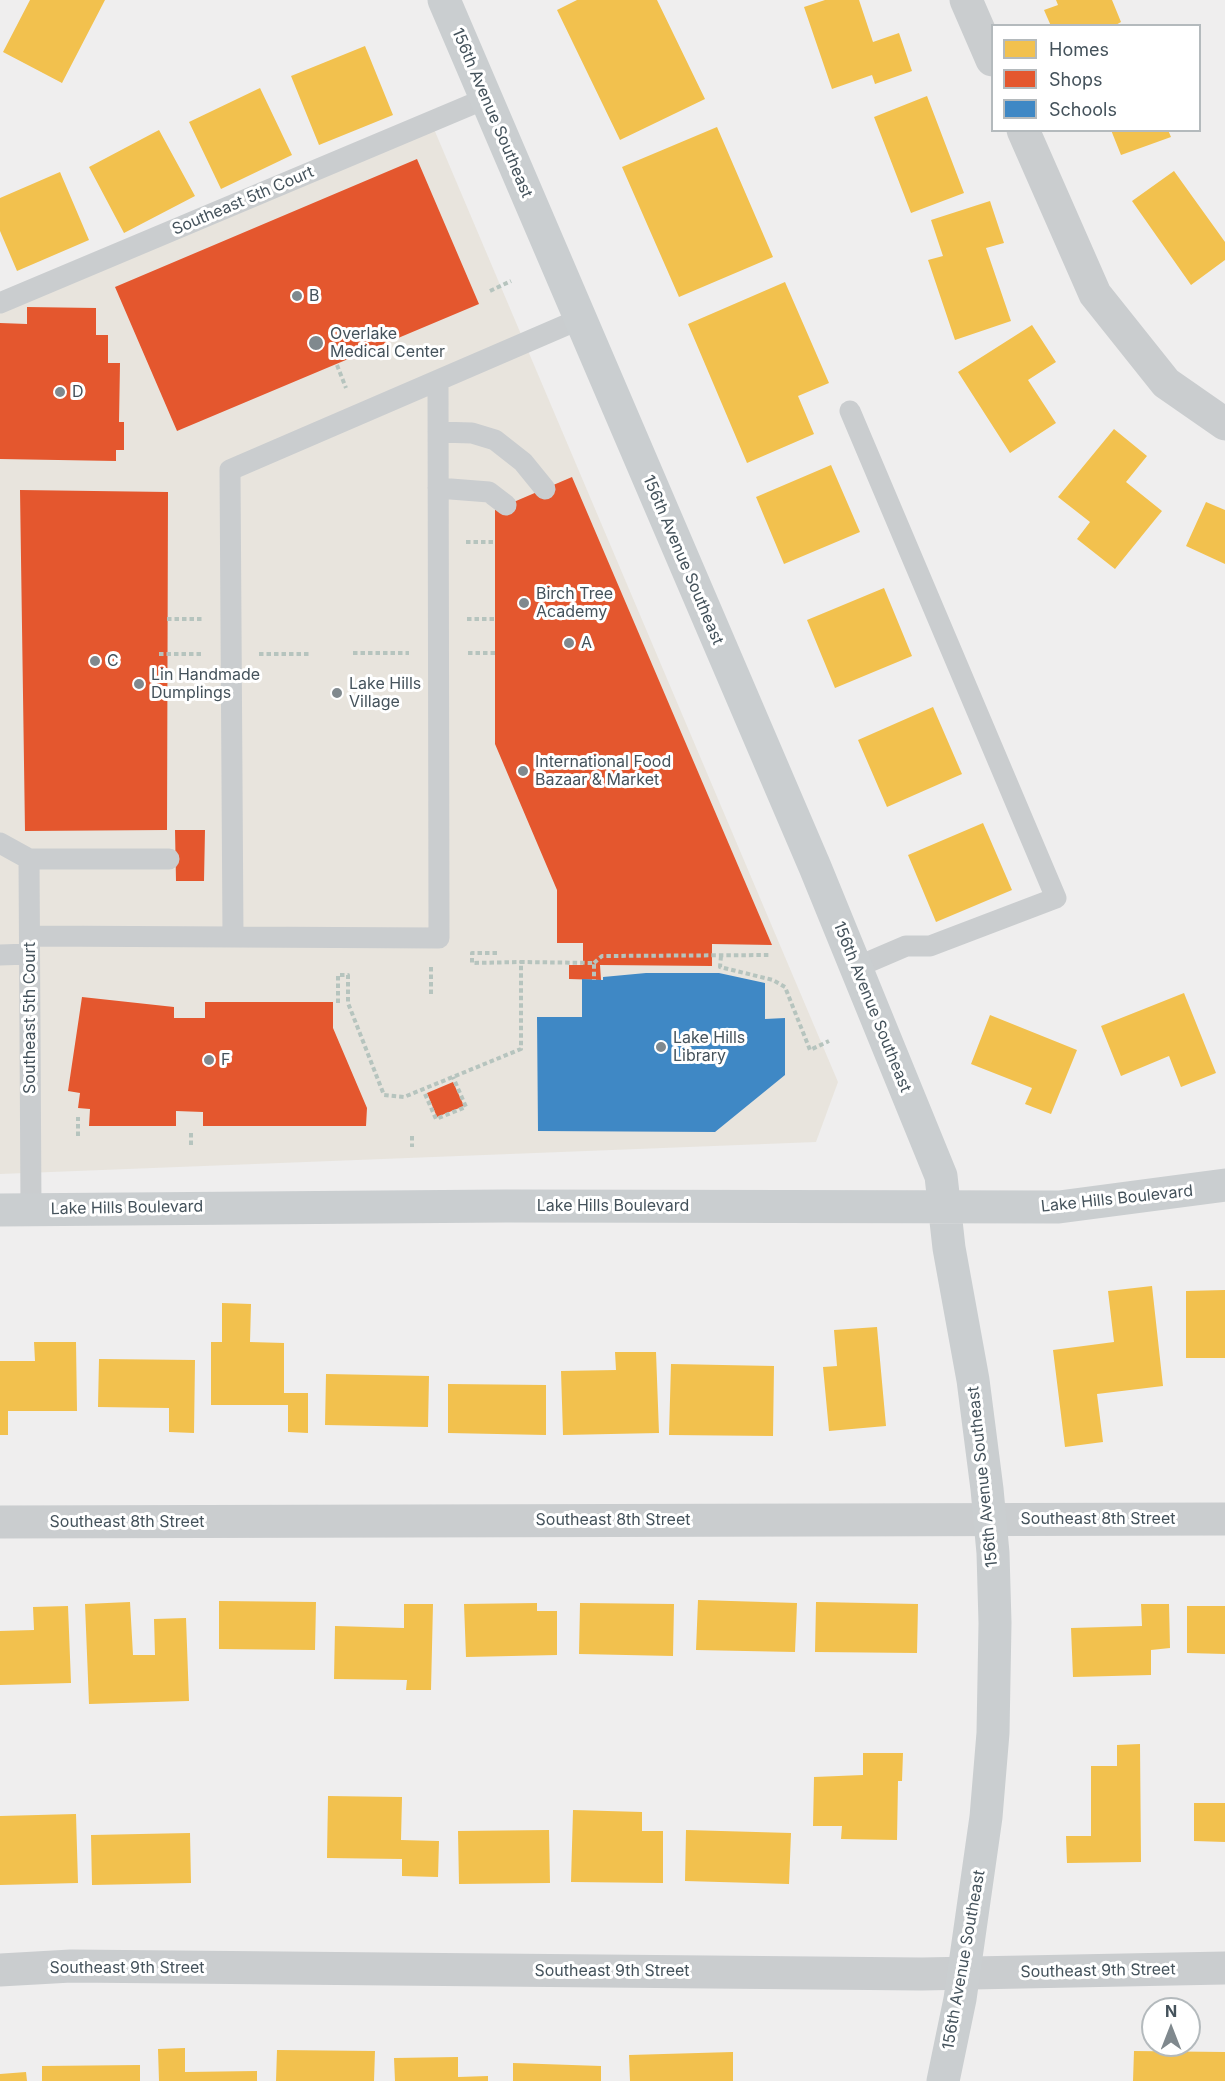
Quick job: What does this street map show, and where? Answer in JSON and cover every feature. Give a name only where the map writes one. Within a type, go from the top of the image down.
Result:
[{"type":"street","name":"156th Avenue Southeast","points":[[444,0],[857,967],[941,1176],[973,1380],[990,1518],[995,1623],[993,1732],[986,1817],[965,1973],[942,2081]]},
{"type":"street","points":[[966,0],[991,56]]},
{"type":"street","points":[[1024,132],[1095,294],[1166,383],[1225,424]]},
{"type":"street","name":"Lake Hills Boulevard","points":[[15,1210],[1059,1207],[1225,1185]]},
{"type":"street","name":"Southeast 8th Street","points":[[0,1522],[1225,1519]]},
{"type":"street","name":"Southeast 9th Street","points":[[0,1970],[83,1966],[965,1973],[1225,1968]]},
{"type":"lane","name":"Southeast 5th Court","points":[[0,303],[486,98]]},
{"type":"lane","points":[[233,937],[230,470],[580,320]]},
{"type":"lane","points":[[0,955],[29,945],[233,937],[439,938],[438,381]]},
{"type":"lane","points":[[850,411],[1056,898],[930,946],[906,946],[857,967]]},
{"type":"lane","points":[[438,432],[472,433],[495,440],[523,462],[545,489]]},
{"type":"lane","points":[[438,488],[489,492],[507,506]]},
{"type":"lane","points":[[0,843],[29,859],[169,859]]},
{"type":"lane","name":"Southeast 5th Court","points":[[15,1210],[29,945],[29,859]]},
{"type":"path","points":[[490,291],[511,281]]},
{"type":"path","points":[[336,365],[348,392]]},
{"type":"path","points":[[167,619],[204,619]]},
{"type":"path","points":[[464,619],[496,619]]},
{"type":"path","points":[[353,653],[414,653]]},
{"type":"path","points":[[464,653],[496,653]]},
{"type":"path","points":[[159,654],[204,654]]},
{"type":"path","points":[[257,654],[309,654]]},
{"type":"path","points":[[497,953],[472,953],[472,963],[594,963],[602,956],[771,955]]},
{"type":"path","points":[[721,956],[720,967],[773,980],[785,987],[810,1050],[830,1041]]},
{"type":"path","points":[[338,1003],[338,975],[348,975],[348,1003],[384,1095],[405,1097],[442,1084],[453,1077],[520,1049],[520,962]]},
{"type":"path","points":[[594,963],[594,980]]},
{"type":"path","points":[[431,966],[431,997]]},
{"type":"path","points":[[425,1094],[436,1119],[466,1107],[453,1077]]},
{"type":"path","points":[[78,1118],[78,1136]]},
{"type":"path","points":[[191,1133],[191,1146]]},
{"type":"path","points":[[412,1136],[412,1147]]},
{"type":"shaded area","name":"Lake Hills Village","points":[[431,122],[838,1082],[816,1142],[0,1174],[0,304]]},
{"type":"building: Homes","points":[[30,0],[105,0],[62,83],[3,52]]},
{"type":"building: Homes","points":[[577,0],[657,0],[705,99],[620,140],[557,10]]},
{"type":"building: Homes","points":[[825,0],[859,0],[873,42],[899,33],[912,71],[875,84],[872,75],[832,89],[804,7]]},
{"type":"building: Homes","points":[[1056,0],[1112,0],[1121,22],[1118,24],[1050,24],[1044,10],[1058,5]]},
{"type":"building: Homes","points":[[365,46],[393,115],[319,145],[291,76]]},
{"type":"building: Homes","points":[[260,88],[292,155],[221,189],[189,122]]},
{"type":"building: Homes","points":[[927,96],[964,193],[911,213],[874,117]]},
{"type":"building: Homes","points":[[717,127],[773,257],[679,297],[622,167]]},
{"type":"building: Homes","points":[[159,130],[195,196],[124,233],[89,167]]},
{"type":"building: Homes","points":[[1112,132],[1169,132],[1171,137],[1121,155]]},
{"type":"building: Homes","points":[[1174,171],[1225,242],[1225,260],[1191,285],[1132,201]]},
{"type":"building: Homes","points":[[60,172],[89,240],[17,271],[0,231],[0,198]]},
{"type":"building: Homes","points":[[990,201],[1004,243],[986,248],[1011,321],[955,340],[928,260],[943,256],[931,220]]},
{"type":"building: Homes","points":[[785,282],[829,383],[798,396],[814,434],[747,463],[688,324]]},
{"type":"building: Homes","points":[[1032,325],[1056,362],[1028,380],[1056,423],[1010,453],[958,372]]},
{"type":"building: Homes","points":[[1114,429],[1147,456],[1126,482],[1162,511],[1115,569],[1077,539],[1090,522],[1058,497]]},
{"type":"building: Homes","points":[[831,465],[860,532],[784,564],[756,497]]},
{"type":"building: Homes","points":[[1206,502],[1225,510],[1225,564],[1186,546]]},
{"type":"building: Homes","points":[[884,588],[912,656],[835,688],[807,620]]},
{"type":"building: Homes","points":[[933,707],[962,774],[887,807],[858,740]]},
{"type":"building: Homes","points":[[983,823],[1012,890],[936,922],[908,855]]},
{"type":"building: Homes","points":[[1184,993],[1216,1073],[1181,1087],[1169,1056],[1121,1076],[1101,1026]]},
{"type":"building: Homes","points":[[990,1015],[1077,1050],[1051,1114],[1025,1104],[1032,1088],[971,1064]]},
{"type":"building: Homes","points":[[1152,1286],[1163,1386],[1097,1394],[1103,1442],[1065,1447],[1053,1350],[1114,1342],[1108,1291]]},
{"type":"building: Homes","points":[[1225,1290],[1225,1358],[1186,1358],[1186,1291]]},
{"type":"building: Homes","points":[[222,1303],[251,1304],[250,1342],[284,1343],[284,1393],[308,1393],[308,1433],[288,1432],[288,1405],[211,1405],[211,1342],[222,1342]]},
{"type":"building: Homes","points":[[877,1327],[886,1426],[829,1431],[823,1367],[837,1366],[834,1330]]},
{"type":"building: Homes","points":[[34,1342],[76,1342],[77,1411],[8,1411],[8,1435],[0,1435],[0,1361],[35,1361]]},
{"type":"building: Homes","points":[[615,1352],[656,1352],[659,1433],[563,1435],[561,1371],[616,1370]]},
{"type":"building: Homes","points":[[99,1359],[195,1360],[194,1433],[169,1432],[169,1408],[98,1407]]},
{"type":"building: Homes","points":[[671,1364],[774,1366],[773,1436],[669,1435]]},
{"type":"building: Homes","points":[[326,1374],[429,1376],[428,1427],[325,1425]]},
{"type":"building: Homes","points":[[448,1384],[546,1385],[546,1435],[448,1433]]},
{"type":"building: Homes","points":[[698,1600],[797,1603],[795,1652],[696,1650]]},
{"type":"building: Homes","points":[[219,1601],[316,1602],[315,1650],[219,1649]]},
{"type":"building: Homes","points":[[130,1602],[133,1655],[155,1655],[154,1619],[186,1618],[189,1701],[89,1704],[85,1604]]},
{"type":"building: Homes","points":[[816,1602],[918,1604],[917,1653],[815,1652]]},
{"type":"building: Homes","points":[[537,1603],[537,1611],[557,1611],[557,1655],[466,1657],[464,1604]]},
{"type":"building: Homes","points":[[580,1603],[674,1604],[673,1656],[579,1654]]},
{"type":"building: Homes","points":[[404,1604],[433,1604],[431,1690],[406,1690],[407,1680],[334,1679],[335,1626],[404,1628]]},
{"type":"building: Homes","points":[[1141,1604],[1169,1604],[1170,1648],[1151,1650],[1151,1675],[1073,1677],[1071,1628],[1142,1626]]},
{"type":"building: Homes","points":[[68,1606],[71,1683],[0,1685],[0,1631],[34,1630],[33,1607]]},
{"type":"building: Homes","points":[[1187,1606],[1225,1606],[1225,1654],[1187,1653]]},
{"type":"building: Homes","points":[[1140,1744],[1141,1862],[1067,1863],[1066,1836],[1091,1836],[1091,1766],[1117,1766],[1117,1745]]},
{"type":"building: Homes","points":[[863,1753],[903,1753],[902,1781],[898,1781],[897,1840],[841,1839],[842,1826],[813,1826],[814,1777],[863,1775]]},
{"type":"building: Homes","points":[[328,1796],[402,1797],[401,1840],[439,1841],[438,1877],[402,1876],[402,1859],[327,1858]]},
{"type":"building: Homes","points":[[1194,1803],[1225,1803],[1225,1842],[1194,1841]]},
{"type":"building: Homes","points":[[573,1810],[642,1812],[642,1831],[663,1831],[663,1883],[571,1882]]},
{"type":"building: Homes","points":[[76,1814],[78,1883],[0,1885],[0,1816]]},
{"type":"building: Homes","points":[[549,1830],[550,1883],[459,1884],[458,1831]]},
{"type":"building: Homes","points":[[686,1830],[791,1833],[789,1884],[685,1881]]},
{"type":"building: Homes","points":[[190,1833],[191,1883],[92,1885],[91,1835]]},
{"type":"building: Homes","points":[[185,2048],[185,2072],[257,2071],[257,2081],[159,2081],[158,2049]]},
{"type":"building: Homes","points":[[277,2050],[375,2051],[374,2081],[276,2081]]},
{"type":"building: Homes","points":[[1134,2051],[1141,2051],[1141,2057],[1201,2057],[1201,2052],[1225,2052],[1225,2081],[1133,2081]]},
{"type":"building: Homes","points":[[733,2052],[733,2081],[630,2081],[629,2055]]},
{"type":"building: Homes","points":[[458,2057],[458,2077],[488,2076],[488,2081],[395,2081],[394,2058]]},
{"type":"building: Homes","points":[[513,2063],[601,2066],[601,2081],[513,2081]]},
{"type":"building: Homes","points":[[140,2065],[140,2081],[42,2081],[42,2066]]},
{"type":"building: Homes","points":[[26,2072],[27,2081],[0,2081],[0,2074]]},
{"type":"building: Shops","name":"B","points":[[417,159],[479,304],[177,431],[115,287]]},
{"type":"building: Shops","name":"D","points":[[27,307],[96,308],[96,335],[108,335],[108,363],[120,363],[119,422],[124,422],[124,450],[116,450],[116,461],[0,459],[0,323],[27,324]]},
{"type":"building: Shops","name":"A","points":[[572,477],[772,945],[712,944],[712,966],[600,965],[601,980],[569,979],[569,965],[583,965],[583,943],[557,943],[557,890],[495,744],[495,510]]},
{"type":"building: Shops","name":"C","points":[[20,490],[168,492],[167,830],[25,831]]},
{"type":"building: Shops","points":[[175,830],[205,830],[204,881],[176,881]]},
{"type":"building: Shops","name":"F","points":[[82,997],[174,1007],[174,1018],[205,1018],[205,1002],[333,1002],[333,1028],[367,1108],[366,1126],[203,1126],[203,1112],[176,1111],[176,1126],[89,1126],[90,1109],[78,1108],[80,1093],[68,1091]]},
{"type":"building: Shops","points":[[453,1082],[464,1106],[437,1117],[427,1093]]},
{"type":"building: Schools","name":"Lake Hills Library","points":[[646,973],[719,973],[765,983],[765,1019],[785,1018],[785,1075],[715,1132],[538,1131],[537,1017],[582,1017],[582,979],[603,980],[603,977]]},
{"type":"place","name":"B","points":[[297,296]]},
{"type":"place","name":"Overlake Medical Center","points":[[316,343]]},
{"type":"place","name":"D","points":[[60,392]]},
{"type":"place","name":"Birch Tree Academy","points":[[524,603]]},
{"type":"place","name":"A","points":[[569,643]]},
{"type":"place","name":"C","points":[[95,661]]},
{"type":"place","name":"Lin Handmade Dumplings","points":[[139,684]]},
{"type":"place","name":"Lake Hills Village","points":[[337,693]]},
{"type":"place","name":"International Food Bazaar & Market","points":[[523,771]]},
{"type":"place","name":"Lake Hills Library","points":[[661,1047]]},
{"type":"place","name":"F","points":[[209,1060]]}]
